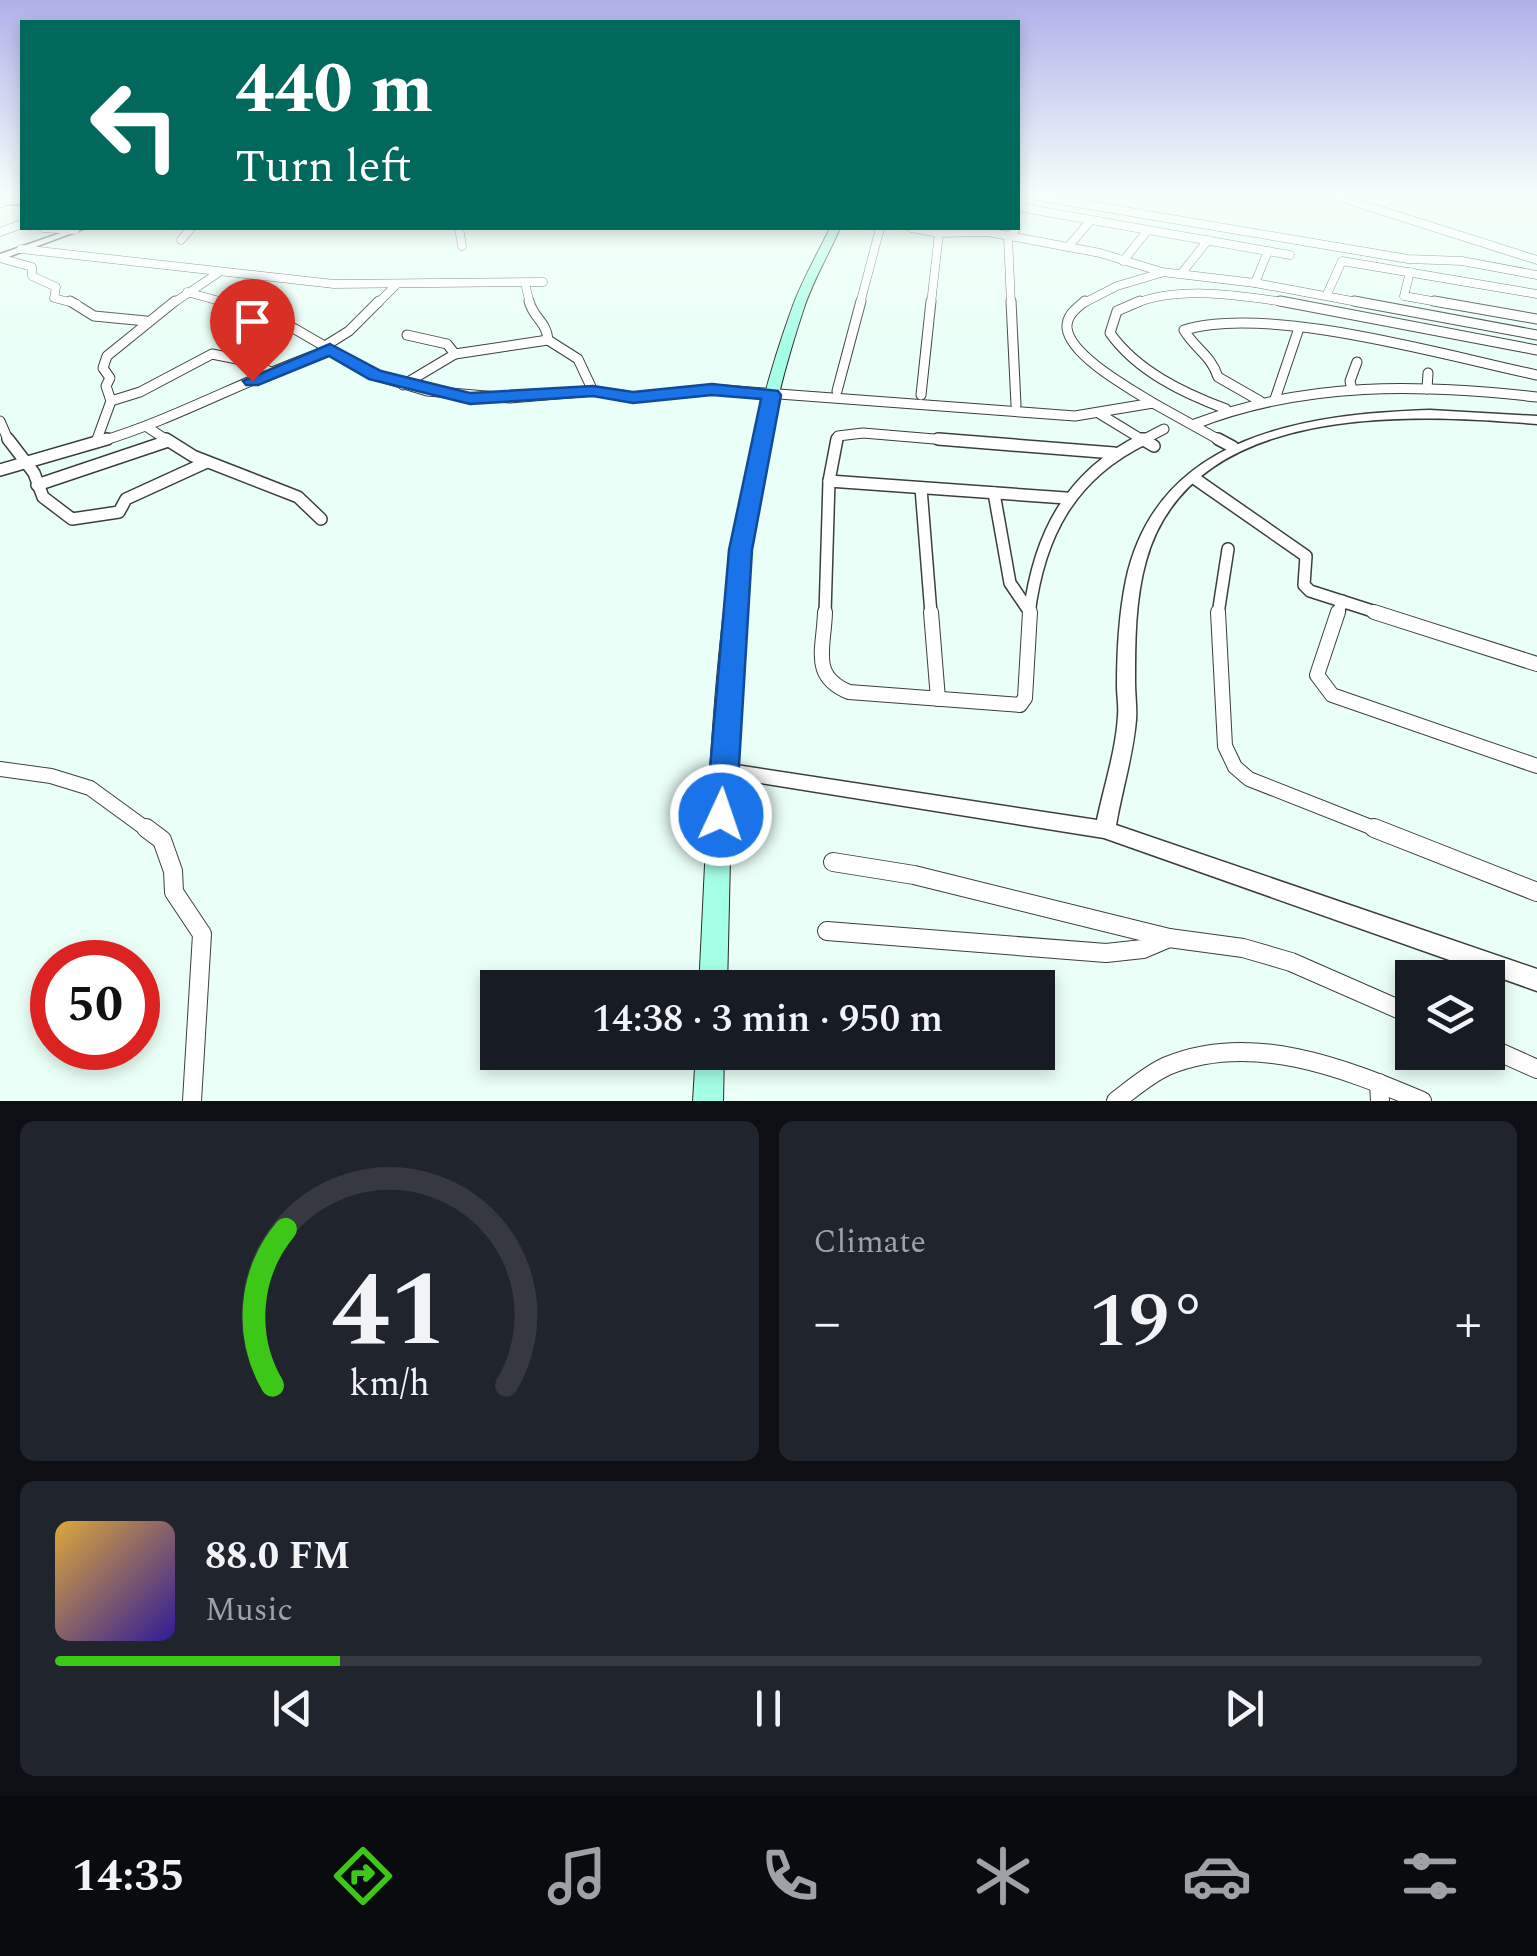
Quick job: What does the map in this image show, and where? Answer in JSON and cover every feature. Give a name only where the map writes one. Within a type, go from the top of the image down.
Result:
[{"type":"main road","points":[[713,970],[740,550],[772,395],[797,309],[827,244]]},
{"type":"main road","points":[[708,1101],[709,1070]]},
{"type":"street","points":[[0,258],[33,244]]},
{"type":"street","points":[[837,391],[876,244]]},
{"type":"street","points":[[921,395],[938,244]]},
{"type":"street","points":[[1008,244],[1016,406]]},
{"type":"street","points":[[1054,244],[1162,272],[1255,283],[1537,335]]},
{"type":"street","points":[[1123,261],[1136,244]]},
{"type":"street","points":[[1181,274],[1205,244]]},
{"type":"street","points":[[1232,244],[1290,255]]},
{"type":"street","points":[[1322,244],[1537,275]]},
{"type":"street","points":[[1488,244],[1537,260]]},
{"type":"street","points":[[20,249],[218,273],[395,286],[525,284],[540,282],[547,268]]},
{"type":"street","points":[[1255,283],[1268,251]]},
{"type":"street","points":[[0,258],[32,266],[32,276],[56,286],[54,298],[74,302],[94,316],[147,322]]},
{"type":"street","points":[[1328,292],[1340,261],[1537,294]]},
{"type":"street","points":[[1162,272],[1098,290],[1071,309],[1066,322],[1069,336],[1085,356],[1153,403],[1233,447]]},
{"type":"street","points":[[1410,272],[1404,296],[1537,320]]},
{"type":"street","points":[[96,442],[112,401],[104,362],[115,347],[147,322],[218,273]]},
{"type":"street","points":[[525,284],[531,309],[547,326],[548,340]]},
{"type":"street","points":[[0,470],[146,427],[328,348],[395,286]]},
{"type":"street","points":[[187,292],[256,313],[369,372],[402,384],[470,399],[593,391],[624,398],[712,389],[1048,415],[1100,414],[1153,403]]},
{"type":"street","points":[[1226,410],[1149,370],[1125,353],[1110,333],[1117,311],[1150,296],[1219,292],[1537,350]]},
{"type":"street","points":[[1260,401],[1218,378],[1212,358],[1192,344],[1184,330],[1196,323],[1221,320],[1299,328],[1537,375]]},
{"type":"street","points":[[1275,400],[1299,328]]},
{"type":"street","points":[[407,335],[446,344],[455,354]]},
{"type":"street","points":[[402,384],[455,354],[480,346],[530,345],[548,340],[574,352],[593,391]]},
{"type":"street","points":[[112,401],[140,392],[212,354],[252,362],[272,373]]},
{"type":"street","points":[[1352,390],[1350,381],[1357,362]]},
{"type":"street","points":[[1427,389],[1428,373]]},
{"type":"street","points":[[1194,424],[1260,401],[1352,390],[1427,389],[1537,397]]},
{"type":"street","points":[[1100,414],[1154,446]]},
{"type":"street","points":[[1105,830],[1128,716],[1130,611],[1144,545],[1164,502],[1233,447],[1304,424],[1348,417],[1462,414],[1537,420]]},
{"type":"street","points":[[1,424],[34,473],[43,497],[61,507],[69,518],[119,512],[126,499],[207,462]]},
{"type":"street","points":[[146,427],[207,462],[298,498],[321,519]]},
{"type":"street","points":[[1114,453],[847,432],[838,436],[828,481],[823,674],[828,684],[849,692],[1012,706],[1023,702],[1027,608],[1037,558],[1066,498],[1114,453],[1164,429]]},
{"type":"street","points":[[38,486],[168,441]]},
{"type":"street","points":[[1194,478],[1306,556],[1306,588],[1537,664]]},
{"type":"street","points":[[828,481],[1066,498]]},
{"type":"street","points":[[921,488],[938,699]]},
{"type":"street","points":[[994,493],[1010,583],[1027,608]]},
{"type":"street","points":[[1228,549],[1217,620],[1224,746],[1235,767],[1249,779],[1537,892]]},
{"type":"street","points":[[1342,602],[1316,675],[1332,695],[1537,766]]},
{"type":"street","points":[[0,769],[52,776],[90,788],[162,840],[173,871],[174,892],[202,934],[192,1101]]},
{"type":"street","points":[[723,770],[1105,830],[1537,980]]},
{"type":"street","points":[[832,862],[914,875],[1169,938],[1242,948],[1292,962],[1395,1007]]},
{"type":"street","points":[[828,931],[1106,954],[1143,949],[1169,938]]},
{"type":"street","points":[[1116,1101],[1168,1066],[1192,1058],[1262,1052],[1303,1059],[1380,1092],[1422,1101]]},
{"type":"street","points":[[1505,1054],[1537,1068]]},
{"type":"route","points":[[252,381],[294,361],[330,350],[375,375],[470,399],[593,391],[633,398],[650,393],[712,389],[772,395],[740,550],[721,815]]}]
